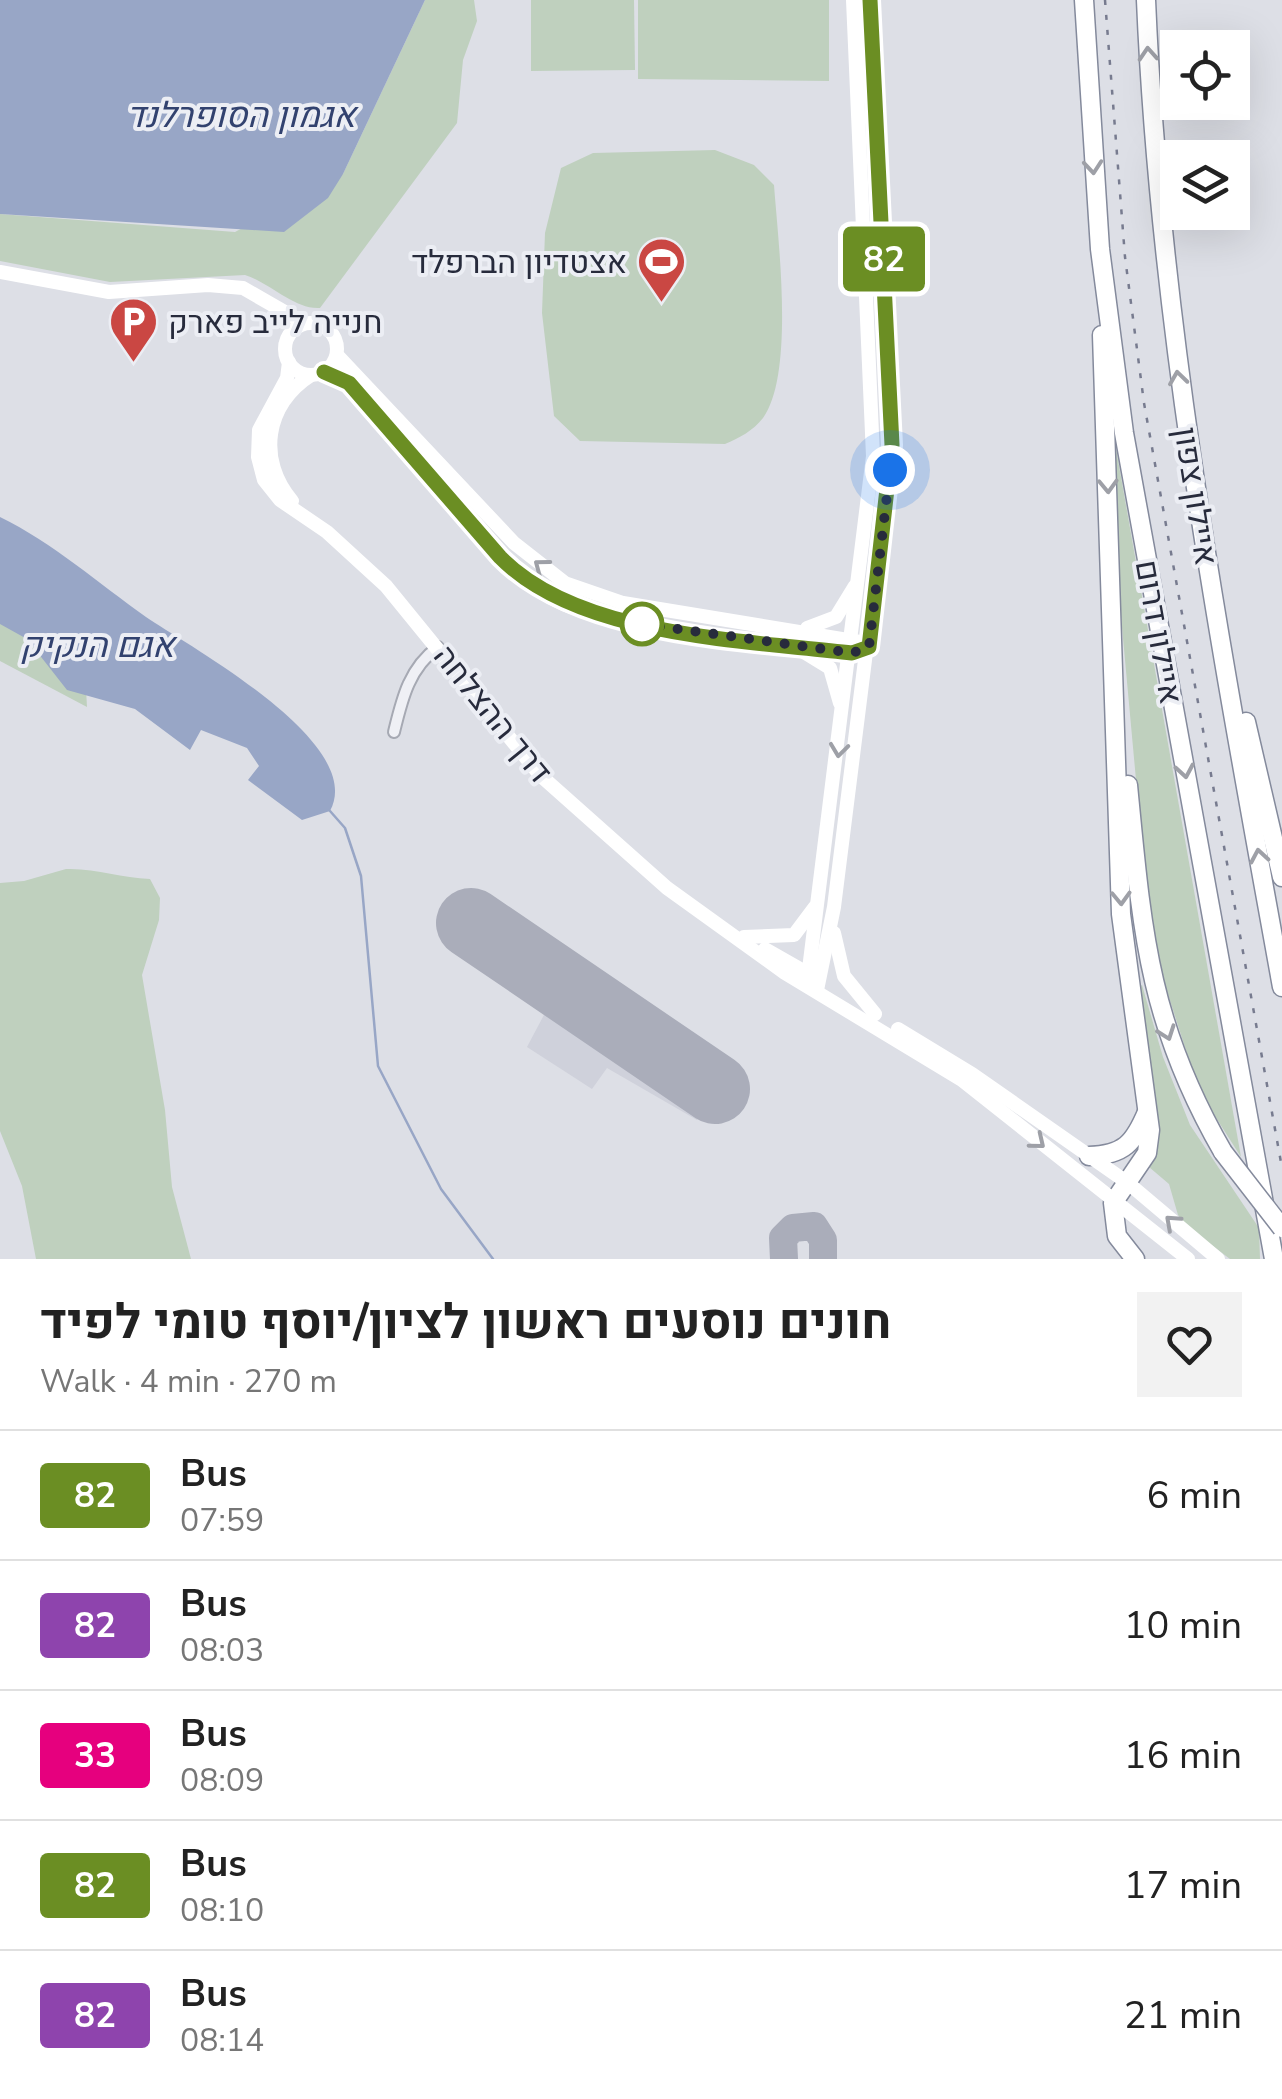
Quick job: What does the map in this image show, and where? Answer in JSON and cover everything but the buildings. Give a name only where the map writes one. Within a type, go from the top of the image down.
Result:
[{"type":"highway","name":"איילון דרום","points":[[1084,0],[1100,249],[1133,487],[1274,1259]]},
{"type":"highway","name":"איילון צפון","points":[[1146,0],[1176,366],[1197,509],[1282,987]]},
{"type":"highway","points":[[1100,249],[1124,948],[1147,1112],[1147,1153],[1113,1204],[1117,1236],[1135,1259]]},
{"type":"highway","points":[[1197,509],[1282,877]]},
{"type":"highway","points":[[1116,660],[1150,975],[1175,1055],[1224,1152],[1282,1228]]},
{"type":"highway","points":[[1089,1156],[1114,1155],[1135,1140],[1147,1112]]},
{"type":"street","points":[[813,982],[874,422],[853,0]]},
{"type":"street","points":[[813,982],[834,907],[892,445],[870,0]]},
{"type":"street","points":[[0,272],[109,292],[226,286],[267,298],[304,323],[330,330],[337,355],[534,564],[565,583],[623,603],[801,630],[852,645]]},
{"type":"street","points":[[267,298],[284,324],[289,362],[349,383],[500,557],[537,590],[575,608],[620,620],[794,646],[869,647]]},
{"type":"street","points":[[287,338],[304,323]]},
{"type":"street","points":[[317,373],[337,355]]},
{"type":"street","name":"דרך ההצלחה","points":[[289,362],[285,384],[260,430],[258,457],[270,488],[386,586],[540,775],[632,861],[693,906],[813,982],[875,1014],[972,1074],[1128,1183],[1218,1259]]},
{"type":"street","name":"דרך ההצלחה","points":[[302,513],[278,482],[269,448],[280,408],[317,373]]},
{"type":"street","points":[[801,630],[836,618],[860,576]]},
{"type":"street","points":[[794,646],[830,668],[843,718]]},
{"type":"street","points":[[394,732],[410,678],[423,658],[438,647]]},
{"type":"street","points":[[744,937],[794,935],[810,918],[820,898]]},
{"type":"street","name":"דרך ההצלחה","points":[[693,906],[962,1080],[1113,1204],[1188,1259]]},
{"type":"street","points":[[834,907],[836,956],[844,976],[875,1014]]},
{"type":"shaded area","points":[[554,996],[715,1098],[697,1120],[607,1068],[592,1089],[527,1047]]},
{"type":"green space","points":[[425,0],[474,0],[477,21],[463,60],[457,123],[320,308],[301,305],[245,275],[110,282],[0,261],[0,214],[235,232],[343,174]]},
{"type":"green space","points":[[531,0],[634,0],[635,70],[531,71]]},
{"type":"green space","points":[[638,0],[829,0],[829,81],[638,79]]},
{"type":"green space","name":"אצטדיון הברפלד","points":[[715,150],[754,165],[774,185],[782,339],[773,398],[759,423],[725,444],[580,441],[554,416],[542,313],[545,233],[561,168],[593,153]]},
{"type":"green space","points":[[1109,409],[1241,1157],[1199,1091],[1158,963],[1146,889],[1110,496]]},
{"type":"green space","points":[[0,604],[85,671],[87,707],[0,661]]},
{"type":"green space","points":[[66,869],[150,879],[160,898],[159,920],[142,975],[165,1110],[172,1187],[191,1259],[36,1259],[22,1186],[0,1131],[0,883],[24,881]]},
{"type":"green space","points":[[1142,985],[1163,1057],[1190,1125],[1259,1228],[1260,1259],[1230,1259],[1188,1227],[1178,1215],[1169,1184],[1149,1167],[1153,1157],[1135,991]]},
{"type":"water","name":"אגמון הסופרלנד","points":[[0,0],[425,0],[343,174],[328,198],[284,232],[0,214]]},
{"type":"water","name":"אגם הנקיק","points":[[0,517],[57,551],[146,617],[233,674],[300,728],[323,756],[335,784],[330,811],[302,820],[248,780],[259,766],[247,748],[201,730],[190,750],[135,709],[67,690],[27,639],[0,624]]},
{"type":"waterway","points":[[330,811],[345,828],[361,876],[378,1066],[441,1189],[493,1259]]},
{"type":"taxiway","points":[[784,1259],[783,1238],[793,1228],[814,1226],[823,1240],[823,1259]]},
{"type":"runway","points":[[471,923],[715,1089]]},
{"type":"railway","points":[[1105,0],[1125,257],[1144,403],[1282,1168]]},
{"type":"bus line","name":"82","points":[[324,372],[349,383],[520,578],[558,601],[593,614],[640,624],[852,653],[869,647],[892,445],[870,0]]},
{"type":"place","name":"אצטדיון הברפלד","points":[[662,304]]},
{"type":"place","name":"חנייה לייב פארק","points":[[133,364]]},
{"type":"route","points":[[642,624],[852,653],[869,647],[890,470]]}]
